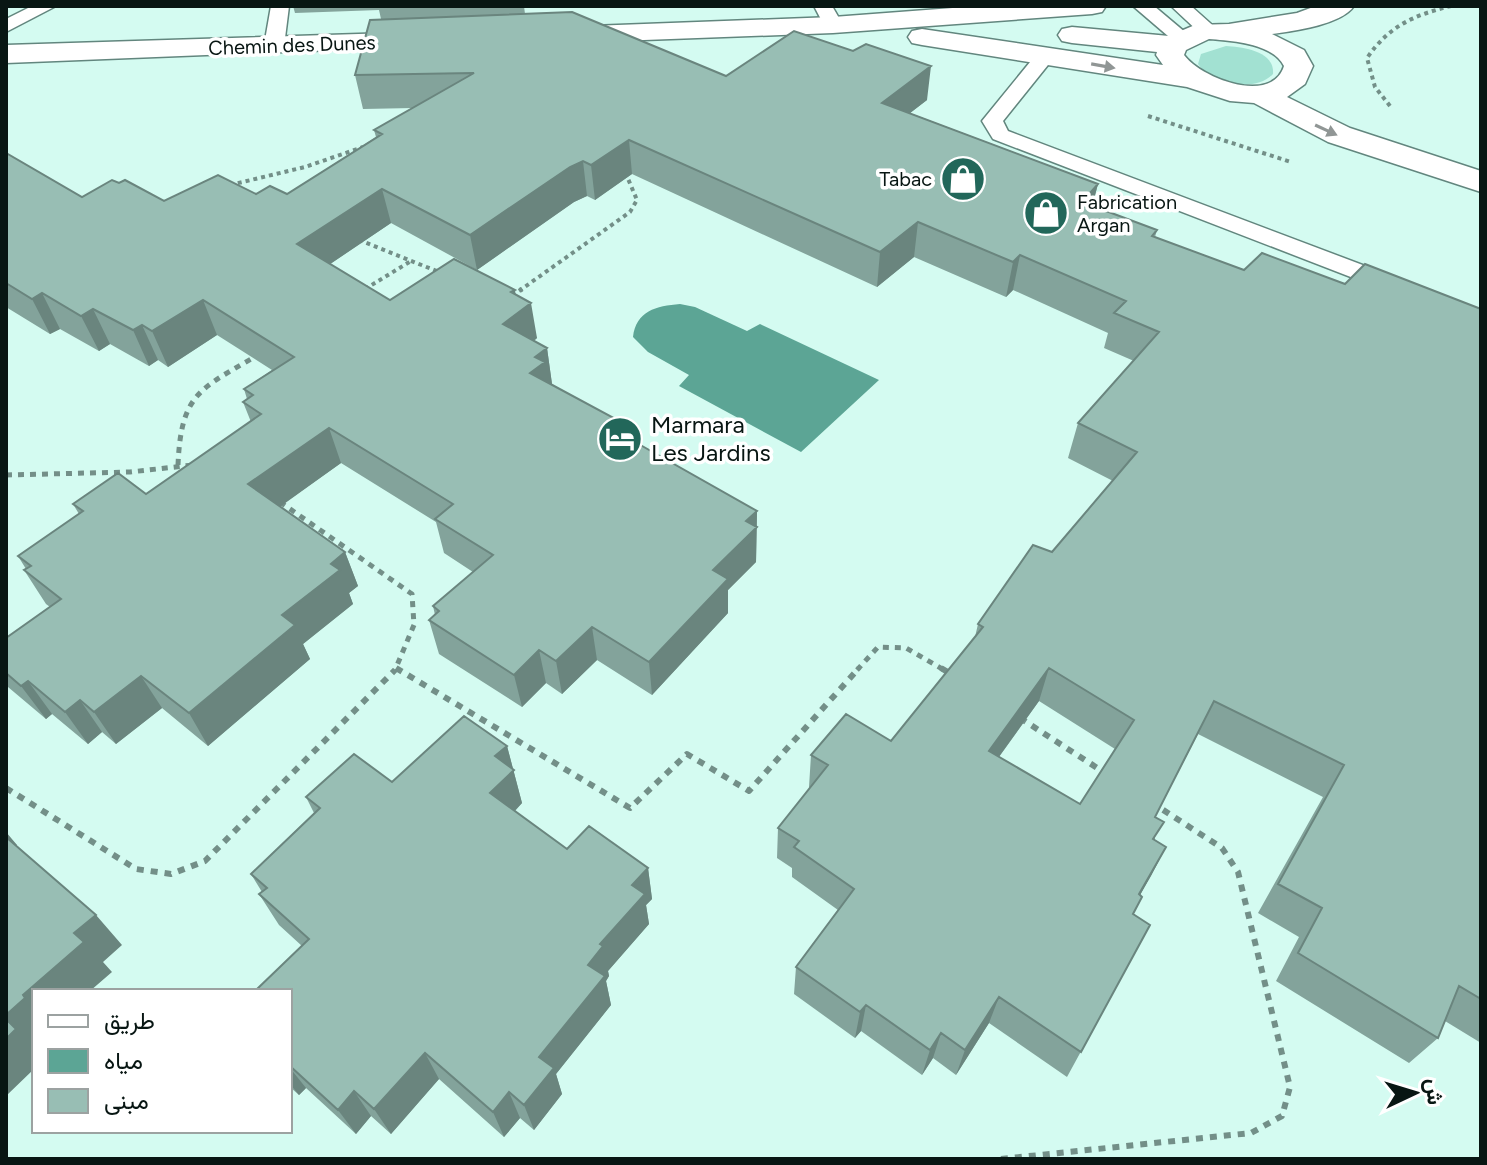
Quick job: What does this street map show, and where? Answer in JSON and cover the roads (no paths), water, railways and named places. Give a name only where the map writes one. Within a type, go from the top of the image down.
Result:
[{"type":"street","points":[[914,19],[1092,6]]},
{"type":"street","points":[[1188,78],[1175,67],[1170,55],[1198,36],[1303,21],[1340,6]]},
{"type":"street","points":[[828,15],[1188,78],[1220,90],[1257,93],[1287,85],[1333,29],[1364,6]]},
{"type":"street","points":[[532,36],[828,15],[1198,36],[1276,44],[1288,52],[1296,74],[1360,123],[1434,165]]},
{"type":"street","name":"Chemin des Dunes","points":[[6,54],[453,39]]},
{"type":"street","points":[[1257,93],[1339,135],[1481,182]]},
{"type":"lane","points":[[6,26],[47,6]]},
{"type":"lane","points":[[274,46],[280,6]]},
{"type":"lane","points":[[1142,6],[1198,36]]},
{"type":"lane","points":[[1180,6],[1198,36]]},
{"type":"lane","points":[[1046,55],[992,121],[1000,135],[1422,296]]},
{"type":"water","points":[[680,304],[695,307],[747,331],[760,324],[879,380],[801,452],[679,386],[689,375],[648,352],[633,337],[643,316],[663,306]]},
{"type":"place","name":"Tabac","points":[[963,179]]},
{"type":"place","name":"Fabrication Argan","points":[[1046,213]]},
{"type":"place","name":"Marmara Les Jardins","points":[[620,439]]}]
